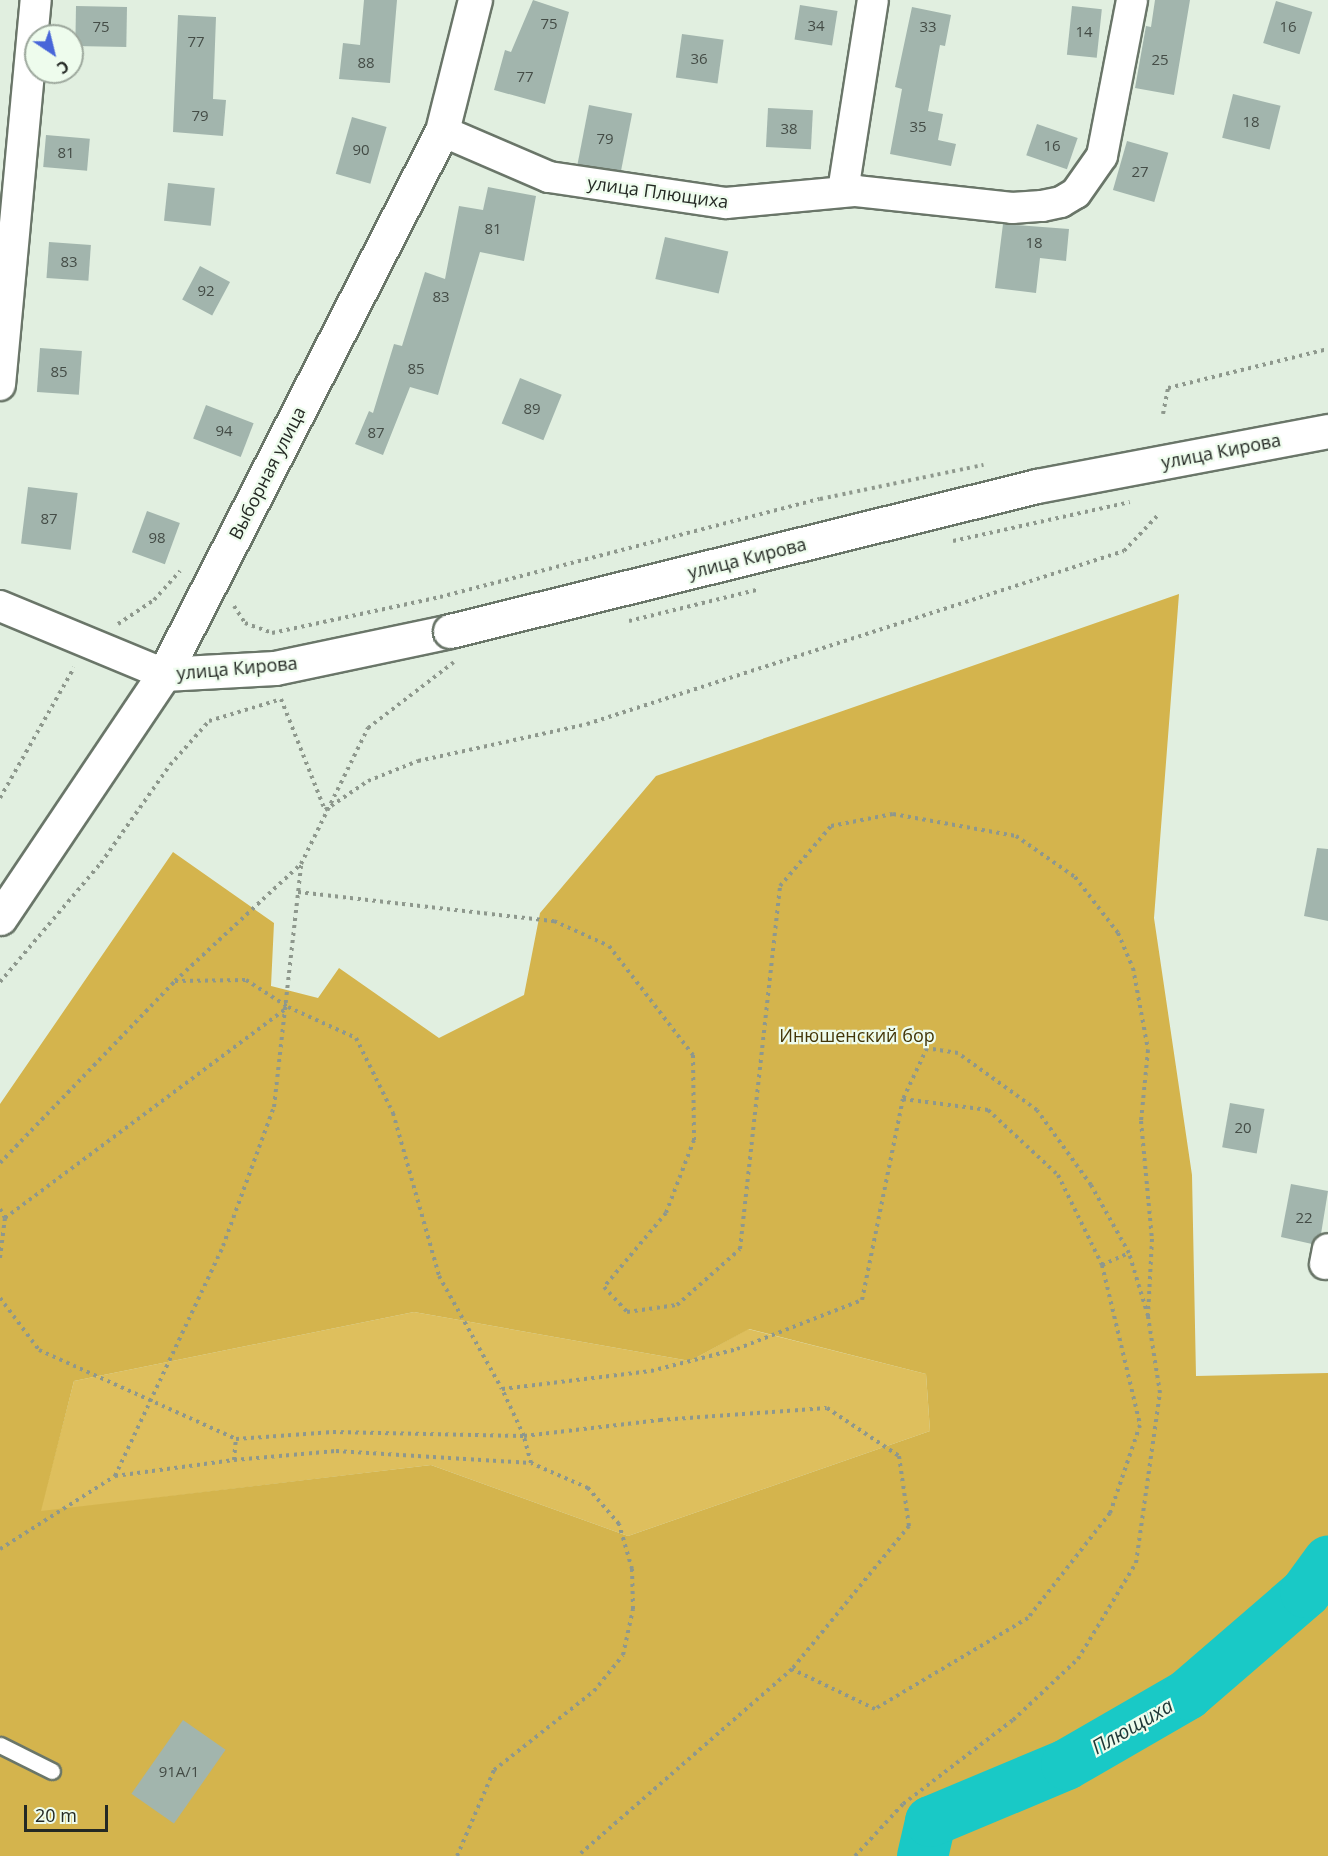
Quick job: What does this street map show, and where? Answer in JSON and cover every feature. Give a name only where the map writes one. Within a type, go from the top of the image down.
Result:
[{"type":"main road","name":"Выборная улица","points":[[0,918],[164,674],[442,131],[475,0]]},
{"type":"main road","name":"улица Кирова","points":[[164,674],[274,668],[450,631],[1037,486],[1328,431]]},
{"type":"street","points":[[0,385],[36,0]]},
{"type":"street","points":[[843,191],[873,0]]},
{"type":"street","name":"улица Плющиха","points":[[442,131],[549,177],[726,203],[843,191],[1012,208],[1061,202],[1085,184],[1102,156],[1132,0]]},
{"type":"street","points":[[0,606],[164,674]]},
{"type":"lane","points":[[0,1745],[52,1771]]},
{"type":"path","points":[[1163,414],[1168,388],[1328,349]]},
{"type":"path","points":[[946,543],[1142,500]]},
{"type":"path","points":[[325,810],[368,781],[418,761],[587,724],[1124,551],[1158,515]]},
{"type":"path","points":[[620,623],[766,587]]},
{"type":"path","points":[[228,596],[245,623],[272,633],[440,597]]},
{"type":"path","points":[[115,1476],[223,1246],[274,1107],[288,1007],[301,864],[325,810],[368,728],[458,660],[435,665]]},
{"type":"path","points":[[0,982],[101,863],[170,765],[210,721],[292,697]]},
{"type":"path","points":[[281,699],[325,810]]},
{"type":"path","points":[[298,892],[554,921],[609,945],[693,1055],[694,1140],[666,1213],[604,1287],[627,1312],[677,1305],[740,1249],[780,886],[831,826],[893,814],[1016,836],[1075,877],[1118,933],[1132,968],[1148,1050],[1141,1121],[1152,1239],[1148,1316]]},
{"type":"path","points":[[0,1163],[175,981],[301,864]]},
{"type":"path","points":[[175,981],[246,980],[288,1007],[356,1038],[393,1113],[439,1276],[502,1389],[524,1436],[531,1463]]},
{"type":"path","points":[[5,1218],[288,1007]]},
{"type":"path","points":[[502,1389],[651,1371],[737,1349],[862,1300],[903,1099],[927,1048],[958,1053],[1037,1110],[1091,1185],[1129,1253],[1148,1316],[1160,1393],[1136,1563],[1078,1659],[1013,1720],[903,1804],[855,1856]]},
{"type":"path","points":[[792,1669],[875,1709],[1028,1618],[1110,1513],[1140,1425],[1102,1265],[1058,1175],[988,1110],[903,1099]]},
{"type":"path","points":[[0,1209],[5,1218],[0,1258]]},
{"type":"path","points":[[1102,1265],[1129,1253]]},
{"type":"path","points":[[0,1298],[39,1350],[236,1439],[333,1432],[524,1436],[660,1420],[827,1408],[898,1456],[909,1526],[792,1669],[578,1856]]},
{"type":"path","points":[[234,1460],[236,1439]]},
{"type":"path","points":[[0,1549],[115,1476],[234,1460],[336,1450],[531,1463],[588,1488],[620,1524],[632,1569],[633,1609],[623,1655],[594,1691],[494,1770],[457,1856]]},
{"type":"shaded area","points":[[414,1312],[690,1361],[748,1329],[926,1374],[930,1431],[628,1536],[431,1465],[40,1512],[74,1381]]},
{"type":"green space","name":"Инюшенский бор","points":[[1179,594],[1154,918],[1192,1175],[1196,1376],[1328,1373],[1328,1856],[0,1856],[0,1104],[173,852],[274,923],[271,986],[318,998],[339,968],[439,1038],[524,995],[540,913],[656,776]],"holes":[[[414,1312],[690,1361],[749,1329],[926,1374],[930,1431],[628,1536],[431,1465],[41,1511],[74,1381]]]},
{"type":"building","points":[[364,0],[397,0],[390,83],[339,79],[343,43],[360,45]]},
{"type":"building","points":[[533,0],[569,12],[545,104],[494,90],[505,50],[511,52]]},
{"type":"building","points":[[1155,0],[1190,0],[1174,95],[1135,88],[1146,26],[1151,27]]},
{"type":"building","points":[[1276,1],[1312,12],[1299,54],[1263,43]]},
{"type":"building","points":[[800,5],[838,11],[832,46],[795,40]]},
{"type":"building","points":[[76,6],[127,7],[126,47],[84,46],[84,24],[76,24]]},
{"type":"building","points":[[1072,6],[1102,9],[1097,58],[1067,55]]},
{"type":"building","points":[[912,7],[951,15],[945,46],[940,45],[928,111],[943,114],[938,140],[956,144],[951,166],[890,154],[902,89],[895,87]]},
{"type":"building","points":[[178,15],[216,17],[213,99],[226,100],[223,136],[173,132]]},
{"type":"building","points":[[682,34],[724,40],[717,83],[676,78]]},
{"type":"building","points":[[1233,94],[1281,106],[1270,150],[1222,138]]},
{"type":"building","points":[[589,105],[632,113],[621,172],[578,164]]},
{"type":"building","points":[[768,108],[813,110],[811,149],[766,147]]},
{"type":"building","points":[[352,117],[387,127],[370,184],[336,174]]},
{"type":"building","points":[[1037,124],[1078,138],[1067,169],[1026,155]]},
{"type":"building","points":[[46,135],[90,139],[87,171],[43,167]]},
{"type":"building","points":[[1127,141],[1168,153],[1154,202],[1113,190]]},
{"type":"building","points":[[168,183],[215,188],[211,226],[164,221]]},
{"type":"building","points":[[488,187],[536,196],[524,261],[480,252],[438,395],[410,387],[383,455],[355,444],[369,411],[373,413],[394,344],[402,346],[425,272],[445,279],[459,206],[483,210]]},
{"type":"building","points":[[1003,224],[1069,229],[1066,261],[1040,258],[1036,293],[995,288]]},
{"type":"building","points":[[665,237],[728,252],[719,294],[655,279]]},
{"type":"building","points":[[49,242],[91,245],[88,281],[46,278]]},
{"type":"building","points":[[200,266],[230,282],[212,316],[182,300]]},
{"type":"building","points":[[40,348],[82,351],[79,395],[37,392]]},
{"type":"building","points":[[520,378],[562,395],[543,440],[502,423]]},
{"type":"building","points":[[206,405],[254,423],[241,457],[193,439]]},
{"type":"building","points":[[28,487],[78,493],[71,550],[21,544]]},
{"type":"building","points":[[147,511],[180,523],[165,564],[132,552]]},
{"type":"building","points":[[1317,848],[1328,849],[1328,921],[1304,916]]},
{"type":"building","points":[[1230,1103],[1264,1109],[1257,1153],[1222,1147]]},
{"type":"building","points":[[1291,1184],[1328,1191],[1321,1234],[1312,1244],[1281,1237]]},
{"type":"building","points":[[183,1720],[226,1750],[174,1824],[131,1794]]},
{"type":"waterway","name":"Плющиха","points":[[922,1856],[930,1821],[1066,1764],[1187,1694],[1305,1592],[1328,1560]]}]
